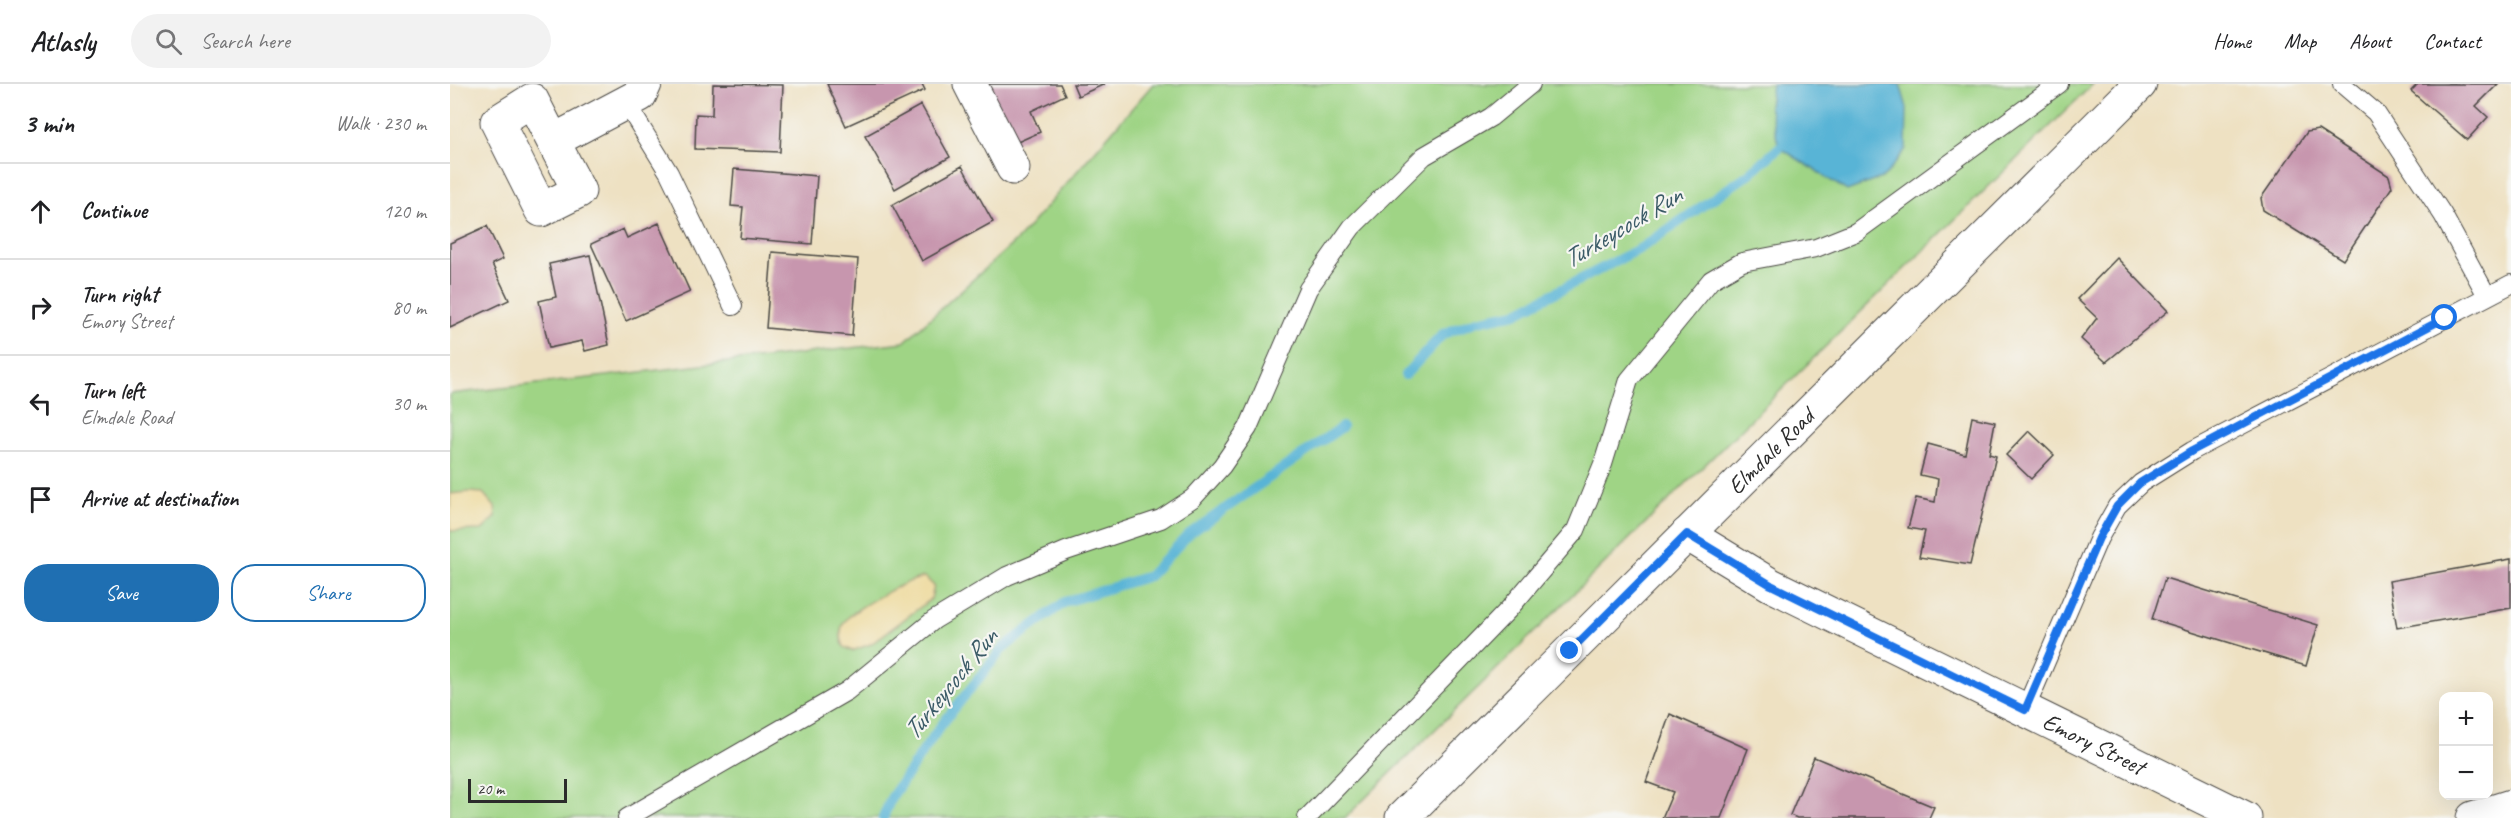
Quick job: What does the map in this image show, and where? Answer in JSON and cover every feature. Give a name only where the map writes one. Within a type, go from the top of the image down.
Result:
[{"type":"street","points":[[970,84],[1013,168]]},
{"type":"street","name":"Elmdale Road","points":[[1402,818],[2140,84]]},
{"type":"street","points":[[553,141],[636,93]]},
{"type":"street","name":"Emory Street","points":[[1687,534],[1771,585],[2245,818]]},
{"type":"street","points":[[2474,818],[2511,806]]},
{"type":"lane","points":[[627,818],[847,691],[934,620],[1007,576],[1066,551],[1161,519],[1193,498],[1222,466],[1248,428],[1308,289],[1352,227],[1424,156],[1491,117],[1531,84]]},
{"type":"lane","points":[[1307,818],[1418,706],[1509,609],[1576,530],[1603,464],[1629,380],[1711,280],[1742,261],[1816,248],[1856,232],[1933,173],[2059,84]]},
{"type":"lane","points":[[2342,84],[2376,113],[2443,215],[2487,296]]},
{"type":"lane","points":[[636,93],[669,173],[733,306]]},
{"type":"lane","points":[[2025,710],[2099,538],[2117,506],[2140,483],[2192,451],[2511,284]]},
{"type":"green space","points":[[1153,84],[2093,84],[1345,818],[450,818],[450,394],[904,342],[1019,238]]},
{"type":"sand","points":[[483,493],[495,507],[496,517],[482,530],[450,531],[450,494]]},
{"type":"sand","points":[[925,577],[934,586],[931,599],[871,644],[852,651],[844,647],[841,630],[852,615],[871,601]]},
{"type":"water","points":[[1772,84],[1900,84],[1907,108],[1906,149],[1884,177],[1847,191],[1779,147],[1769,106]]},
{"type":"building","points":[[713,84],[783,85],[780,152],[695,149],[696,114],[712,115]]},
{"type":"building","points":[[827,84],[922,84],[925,90],[846,126]]},
{"type":"building","points":[[986,84],[1060,84],[1065,95],[1031,111],[1040,132],[1013,144]]},
{"type":"building","points":[[1073,84],[1105,84],[1078,96]]},
{"type":"building","points":[[2418,84],[2498,84],[2476,106],[2488,117],[2467,140],[2411,91]]},
{"type":"building","points":[[921,105],[950,157],[895,189],[865,136]]},
{"type":"building","points":[[2318,130],[2389,176],[2392,187],[2343,260],[2263,210],[2261,198],[2307,132]]},
{"type":"building","points":[[962,166],[993,222],[922,261],[892,205]]},
{"type":"building","points":[[734,169],[817,176],[812,244],[740,238],[743,207],[731,206]]},
{"type":"building","points":[[659,223],[690,292],[626,321],[591,244],[623,229],[627,238]]},
{"type":"building","points":[[487,226],[503,259],[492,264],[509,300],[450,328],[450,243]]},
{"type":"building","points":[[772,252],[858,259],[852,336],[766,328]]},
{"type":"building","points":[[590,255],[609,345],[585,351],[582,341],[549,348],[539,301],[556,297],[549,264]]},
{"type":"building","points":[[2117,258],[2168,311],[2106,362],[2081,339],[2097,318],[2077,299]]},
{"type":"building","points":[[1972,417],[1995,422],[1989,454],[1996,456],[1970,565],[1919,557],[1925,531],[1908,528],[1916,498],[1935,502],[1938,479],[1920,475],[1928,444],[1965,454]]},
{"type":"building","points":[[2029,431],[2054,455],[2031,479],[2006,455]]},
{"type":"building","points":[[2511,559],[2511,608],[2397,628],[2389,581]]},
{"type":"building","points":[[2165,578],[2318,625],[2306,666],[2152,619]]},
{"type":"building","points":[[1670,714],[1748,749],[1721,818],[1662,818],[1673,792],[1646,782]]},
{"type":"building","points":[[1814,757],[1934,807],[1929,818],[1797,818],[1790,815]]},
{"type":"waterway","name":"Turkeycock Run","points":[[1405,375],[1443,334],[1477,321],[1516,313],[1641,248],[1749,174],[1789,139]]},
{"type":"waterway","name":"Turkeycock Run","points":[[883,818],[891,798],[939,728],[1003,648],[1065,602],[1149,576],[1189,534],[1342,427]]},
{"type":"route","points":[[1570,651],[1687,534],[1771,585],[2025,710],[2099,538],[2117,506],[2140,483],[2192,451],[2445,318]]}]
